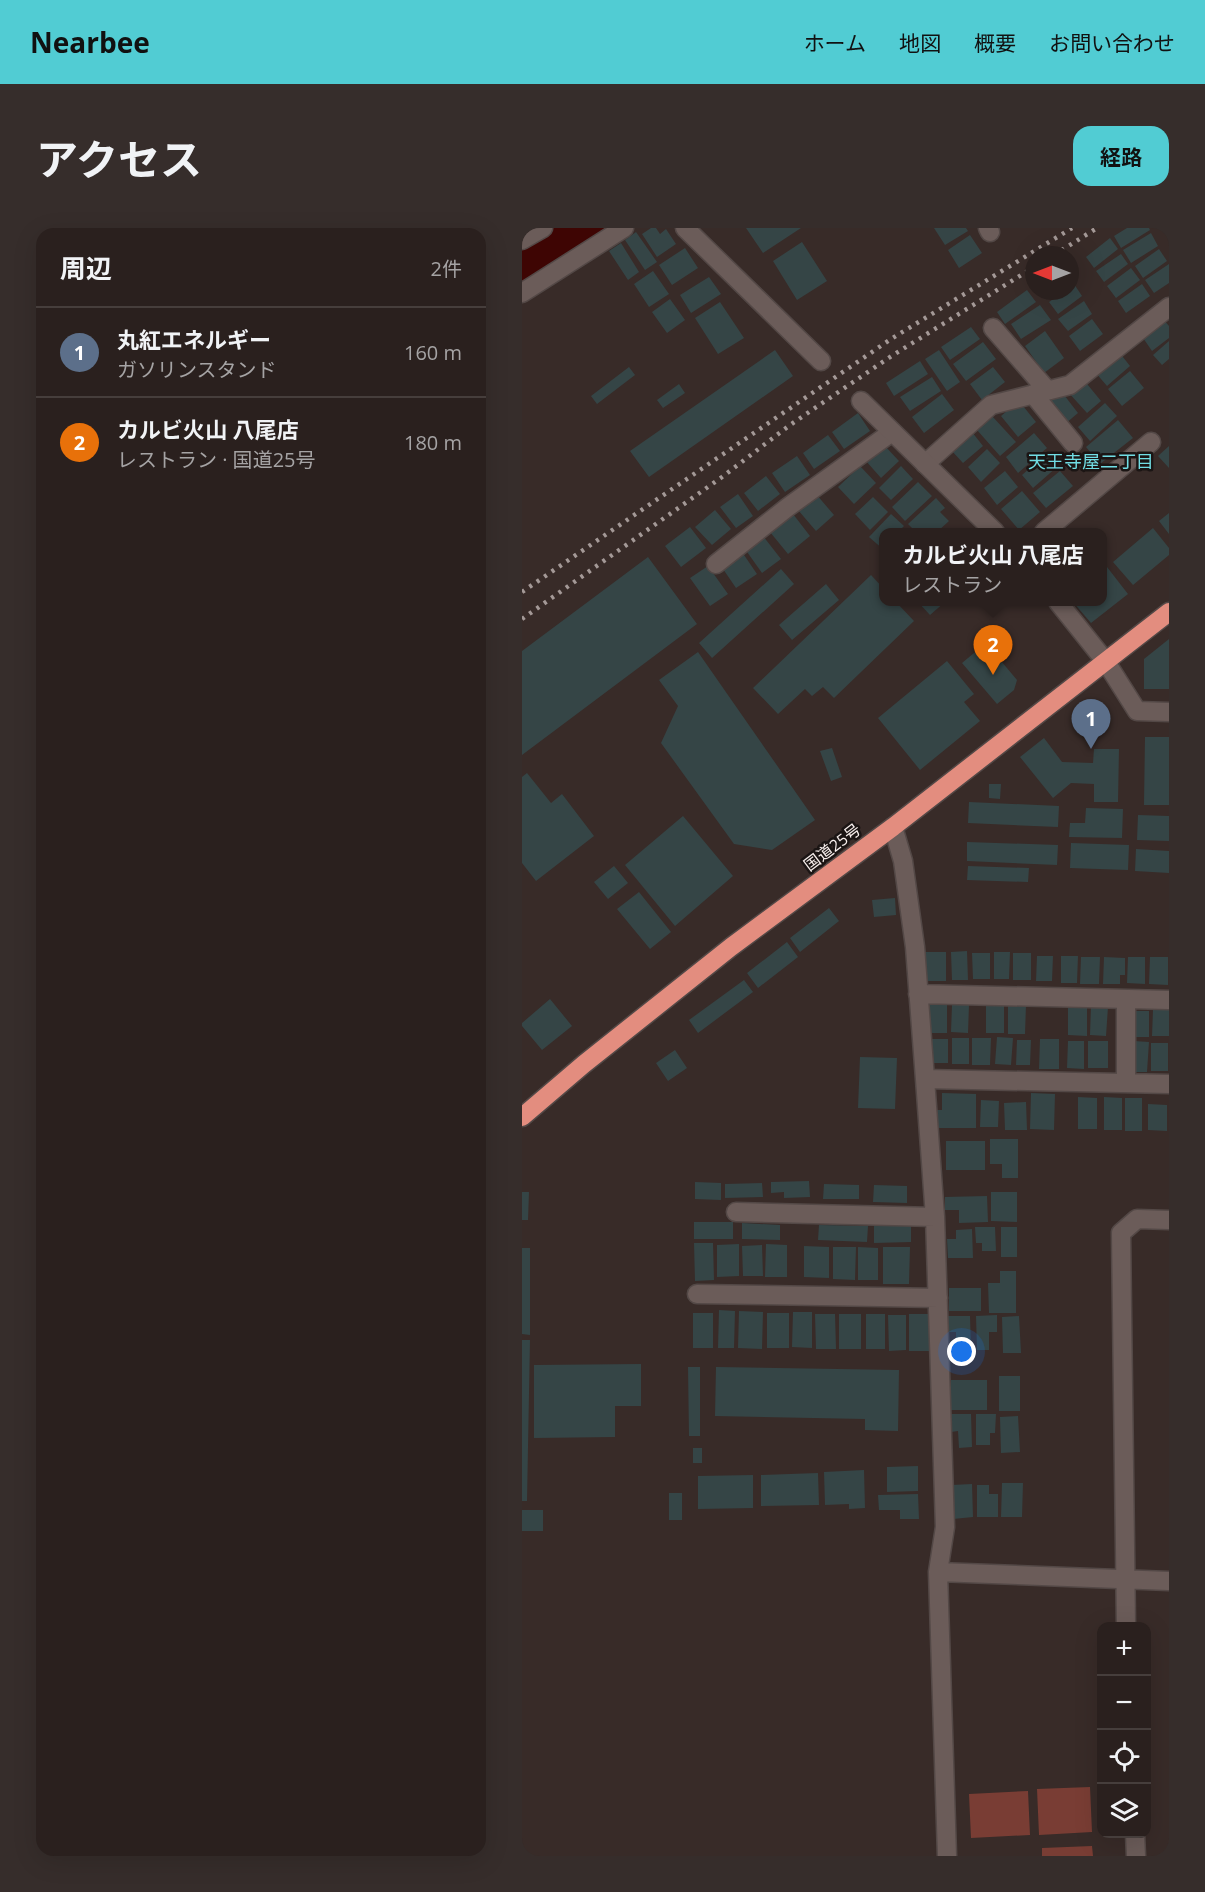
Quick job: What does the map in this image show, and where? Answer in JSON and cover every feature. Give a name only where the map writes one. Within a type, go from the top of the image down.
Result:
[{"type":"highway","name":"国道25号","points":[[522,1117],[584,1064],[731,947],[893,826],[1169,612]]},
{"type":"street","points":[[522,240],[543,228]]},
{"type":"street","points":[[522,293],[624,228]]},
{"type":"street","points":[[685,228],[821,362]]},
{"type":"street","points":[[925,464],[992,405],[1070,385],[1169,307]]},
{"type":"street","points":[[993,328],[1040,392],[1072,443]]},
{"type":"street","points":[[861,401],[991,528]]},
{"type":"street","points":[[716,564],[788,507],[892,432]]},
{"type":"street","points":[[1049,528],[1151,442]]},
{"type":"street","points":[[1061,606],[1106,662],[1137,711],[1169,712]]},
{"type":"street","points":[[893,826],[903,861],[915,947],[935,1216],[945,1527],[938,1572],[947,1856]]},
{"type":"street","points":[[918,994],[1169,1000]]},
{"type":"street","points":[[1126,999],[1126,1083]]},
{"type":"street","points":[[925,1079],[1169,1084]]},
{"type":"street","points":[[736,1212],[935,1216]]},
{"type":"street","points":[[1126,1622],[1121,1233],[1137,1219],[1169,1220]]},
{"type":"street","points":[[697,1294],[938,1298]]},
{"type":"street","points":[[938,1572],[1169,1581]]},
{"type":"street","points":[[1135,1838],[1136,1856]]},
{"type":"shaded area","points":[[1090,1787],[1092,1832],[1039,1835],[1037,1789]]},
{"type":"shaded area","points":[[1028,1791],[1030,1835],[971,1838],[969,1794]]},
{"type":"shaded area","points":[[1092,1846],[1093,1856],[1042,1856],[1042,1848]]},
{"type":"building","points":[[651,228],[656,228],[660,234],[666,229],[676,244],[657,257],[642,234]]},
{"type":"building","points":[[746,228],[801,228],[763,253]]},
{"type":"building","points":[[934,228],[966,228],[968,231],[945,245]]},
{"type":"building","points":[[1127,228],[1149,228],[1150,230],[1121,248],[1114,236]]},
{"type":"building","points":[[636,232],[657,262],[645,270],[625,240]]},
{"type":"building","points":[[1151,233],[1158,246],[1131,263],[1123,250]]},
{"type":"building","points":[[970,235],[982,253],[959,268],[948,250]]},
{"type":"building","points":[[1110,238],[1118,249],[1094,268],[1086,257]]},
{"type":"building","points":[[802,242],[827,281],[797,300],[773,261]]},
{"type":"building","points":[[621,243],[639,272],[628,280],[609,251]]},
{"type":"building","points":[[685,248],[698,268],[672,285],[659,265]]},
{"type":"building","points":[[1159,249],[1167,261],[1143,278],[1135,266]]},
{"type":"building","points":[[1121,254],[1128,264],[1104,282],[1096,271]]},
{"type":"building","points":[[1169,264],[1169,283],[1154,293],[1145,280]]},
{"type":"building","points":[[1131,268],[1140,280],[1116,298],[1107,286]]},
{"type":"building","points":[[653,271],[669,294],[649,307],[634,284]]},
{"type":"building","points":[[709,277],[721,294],[691,313],[680,295]]},
{"type":"building","points":[[1142,284],[1150,296],[1126,313],[1118,301]]},
{"type":"building","points":[[1025,291],[1025,300],[1036,302],[1005,324],[997,312]]},
{"type":"building","points":[[670,299],[685,320],[667,333],[652,312]]},
{"type":"building","points":[[1052,300],[1077,300],[1058,314],[1049,302]]},
{"type":"building","points":[[1084,301],[1092,314],[1068,331],[1058,319]]},
{"type":"building","points":[[720,302],[744,338],[718,354],[695,318]]},
{"type":"building","points":[[1040,305],[1051,320],[1021,339],[1011,324]]},
{"type":"building","points":[[1092,319],[1103,334],[1080,351],[1069,336]]},
{"type":"building","points":[[1163,319],[1169,326],[1169,338],[1152,351],[1141,335]]},
{"type":"building","points":[[971,327],[980,339],[950,360],[941,347]]},
{"type":"building","points":[[1045,331],[1064,358],[1044,373],[1025,346]]},
{"type":"building","points":[[1169,341],[1169,359],[1162,365],[1153,355]]},
{"type":"building","points":[[983,342],[996,359],[966,381],[953,364]]},
{"type":"building","points":[[775,350],[793,376],[649,477],[630,451]]},
{"type":"building","points":[[939,350],[960,382],[947,391],[925,359]]},
{"type":"building","points":[[1119,352],[1130,366],[1107,386],[1095,372]]},
{"type":"building","points":[[920,361],[928,374],[894,396],[886,383]]},
{"type":"building","points":[[629,367],[635,375],[597,404],[591,396]]},
{"type":"building","points":[[993,367],[1005,382],[982,400],[970,384]]},
{"type":"building","points":[[1130,371],[1144,388],[1122,406],[1108,389]]},
{"type":"building","points":[[932,377],[941,391],[910,411],[900,397]]},
{"type":"building","points":[[1083,379],[1101,401],[1087,413],[1068,392]]},
{"type":"building","points":[[679,384],[685,393],[663,408],[657,400]]},
{"type":"building","points":[[1061,391],[1078,413],[1065,424],[1048,402]]},
{"type":"building","points":[[942,394],[954,410],[924,433],[912,417]]},
{"type":"building","points":[[1019,401],[1036,422],[1018,437],[1001,416]]},
{"type":"building","points":[[1105,403],[1117,416],[1090,441],[1078,427]]},
{"type":"building","points":[[858,413],[870,431],[844,449],[832,432]]},
{"type":"building","points":[[992,416],[1016,442],[1000,456],[977,430]]},
{"type":"building","points":[[1118,420],[1133,438],[1100,464],[1086,447]]},
{"type":"building","points":[[972,432],[983,446],[963,463],[951,450]]},
{"type":"building","points":[[1034,433],[1047,448],[1018,473],[1006,457]]},
{"type":"building","points":[[828,435],[840,451],[814,469],[803,453]]},
{"type":"building","points":[[884,445],[899,461],[881,478],[866,461]]},
{"type":"building","points":[[1169,446],[1169,468],[1158,456]]},
{"type":"building","points":[[987,449],[1000,463],[981,482],[968,467]]},
{"type":"building","points":[[1046,454],[1057,467],[1033,488],[1022,475]]},
{"type":"building","points":[[797,456],[810,475],[785,492],[772,473]]},
{"type":"building","points":[[860,466],[876,483],[854,504],[838,487]]},
{"type":"building","points":[[901,466],[913,479],[891,500],[879,488]]},
{"type":"building","points":[[1005,471],[1018,487],[997,505],[984,488]]},
{"type":"building","points":[[1060,471],[1073,486],[1046,508],[1033,493]]},
{"type":"building","points":[[766,476],[780,494],[758,511],[744,493]]},
{"type":"building","points":[[918,482],[932,496],[905,521],[892,507]]},
{"type":"building","points":[[1022,491],[1040,512],[1021,528],[1017,528],[1001,509]]},
{"type":"building","points":[[738,494],[753,516],[736,528],[720,507]]},
{"type":"building","points":[[816,494],[834,515],[816,531],[798,510]]},
{"type":"building","points":[[873,497],[888,512],[870,530],[855,514]]},
{"type":"building","points":[[936,498],[945,508],[940,512],[949,521],[941,528],[912,528],[908,524]]},
{"type":"building","points":[[715,510],[731,529],[712,545],[695,527]]},
{"type":"building","points":[[1169,513],[1169,534],[1159,521]]},
{"type":"building","points":[[793,514],[810,536],[788,554],[770,532]]},
{"type":"building","points":[[891,514],[904,526],[902,528],[879,528],[879,546],[869,537]]},
{"type":"building","points":[[690,527],[706,548],[681,567],[665,546]]},
{"type":"building","points":[[1153,528],[1169,548],[1169,555],[1133,585],[1113,562]]},
{"type":"building","points":[[763,536],[781,559],[762,573],[745,549]]},
{"type":"building","points":[[742,552],[757,574],[736,588],[721,566]]},
{"type":"building","points":[[648,557],[697,624],[522,755],[522,651]]},
{"type":"building","points":[[708,566],[728,594],[710,606],[690,578]]},
{"type":"building","points":[[1107,567],[1128,594],[1091,623],[1076,606],[1107,606]]},
{"type":"building","points":[[781,569],[794,584],[712,658],[699,643]]},
{"type":"building","points":[[871,575],[879,584],[879,606],[900,606],[914,621],[834,698],[823,687],[812,696],[805,689],[778,714],[753,688]]},
{"type":"building","points":[[826,584],[839,600],[792,640],[779,625]]},
{"type":"building","points":[[922,606],[940,606],[930,615]]},
{"type":"building","points":[[1169,639],[1169,689],[1144,689],[1144,659]]},
{"type":"building","points":[[986,643],[1017,680],[1014,690],[997,704],[962,663]]},
{"type":"building","points":[[698,652],[815,820],[772,850],[734,844],[661,743],[678,706],[659,680]]},
{"type":"building","points":[[947,661],[974,694],[964,702],[980,721],[920,770],[878,718]]},
{"type":"building","points":[[1145,737],[1169,737],[1169,805],[1144,805]]},
{"type":"building","points":[[1044,738],[1062,762],[1093,763],[1094,749],[1119,749],[1118,802],[1094,802],[1094,784],[1071,783],[1053,798],[1020,757]]},
{"type":"building","points":[[832,748],[842,777],[831,781],[820,751]]},
{"type":"building","points":[[527,773],[551,803],[562,794],[594,836],[536,881],[522,863],[522,777]]},
{"type":"building","points":[[989,784],[1001,784],[1000,799],[989,798]]},
{"type":"building","points":[[969,802],[1059,806],[1058,827],[968,823]]},
{"type":"building","points":[[1086,808],[1123,809],[1122,838],[1069,837],[1070,823],[1085,823]]},
{"type":"building","points":[[1138,815],[1169,816],[1169,841],[1137,840]]},
{"type":"building","points":[[683,816],[733,876],[675,926],[625,865]]},
{"type":"building","points":[[967,842],[1058,845],[1057,865],[967,861]]},
{"type":"building","points":[[1071,843],[1129,845],[1128,870],[1070,868]]},
{"type":"building","points":[[1136,849],[1169,851],[1169,873],[1135,871]]},
{"type":"building","points":[[614,866],[628,883],[608,899],[594,882]]},
{"type":"building","points":[[968,866],[1029,868],[1028,882],[967,880]]},
{"type":"building","points":[[639,892],[671,932],[650,949],[617,909]]},
{"type":"building","points":[[895,898],[896,915],[874,917],[872,900]]},
{"type":"building","points":[[829,908],[839,921],[800,952],[790,938]]},
{"type":"building","points":[[787,942],[798,957],[758,988],[747,973]]},
{"type":"building","points":[[967,951],[968,980],[952,980],[951,952]]},
{"type":"building","points":[[924,952],[946,952],[946,981],[924,981]]},
{"type":"building","points":[[994,952],[1010,952],[1009,979],[994,979]]},
{"type":"building","points":[[972,953],[990,953],[990,979],[973,979]]},
{"type":"building","points":[[1013,953],[1031,953],[1031,980],[1013,980]]},
{"type":"building","points":[[1037,956],[1053,956],[1052,981],[1036,981]]},
{"type":"building","points":[[1061,956],[1078,956],[1077,983],[1061,983]]},
{"type":"building","points":[[1081,957],[1100,957],[1099,984],[1080,984]]},
{"type":"building","points":[[1104,957],[1125,958],[1125,975],[1120,975],[1120,984],[1103,984]]},
{"type":"building","points":[[1128,957],[1145,957],[1145,984],[1127,983]]},
{"type":"building","points":[[1150,957],[1168,957],[1168,985],[1149,984]]},
{"type":"building","points":[[744,980],[753,992],[698,1033],[689,1020]]},
{"type":"building","points":[[550,999],[572,1026],[542,1050],[522,1023]]},
{"type":"building","points":[[927,1005],[947,1005],[947,1033],[926,1033]]},
{"type":"building","points":[[952,1005],[969,1005],[968,1033],[951,1032]]},
{"type":"building","points":[[1008,1005],[1026,1005],[1025,1034],[1008,1034]]},
{"type":"building","points":[[986,1006],[1004,1006],[1004,1033],[986,1033]]},
{"type":"building","points":[[1091,1006],[1108,1007],[1106,1036],[1090,1035]]},
{"type":"building","points":[[1068,1007],[1087,1007],[1087,1036],[1068,1035]]},
{"type":"building","points":[[1153,1010],[1169,1010],[1169,1036],[1152,1036]]},
{"type":"building","points":[[1133,1011],[1149,1011],[1149,1037],[1133,1037]]},
{"type":"building","points":[[997,1037],[1013,1038],[1011,1065],[995,1064]]},
{"type":"building","points":[[952,1038],[969,1038],[969,1064],[952,1064]]},
{"type":"building","points":[[972,1038],[991,1038],[990,1065],[972,1065]]},
{"type":"building","points":[[930,1039],[948,1039],[948,1063],[930,1063]]},
{"type":"building","points":[[1040,1039],[1059,1039],[1059,1069],[1039,1069]]},
{"type":"building","points":[[1017,1040],[1031,1040],[1030,1065],[1016,1065]]},
{"type":"building","points":[[1068,1041],[1084,1041],[1084,1069],[1067,1068]]},
{"type":"building","points":[[1088,1041],[1108,1041],[1108,1068],[1088,1068]]},
{"type":"building","points":[[1134,1041],[1149,1042],[1147,1072],[1133,1072]]},
{"type":"building","points":[[1151,1043],[1168,1043],[1168,1071],[1151,1071]]},
{"type":"building","points":[[675,1050],[687,1068],[668,1081],[656,1063]]},
{"type":"building","points":[[860,1057],[897,1058],[895,1109],[858,1108]]},
{"type":"building","points":[[942,1093],[976,1094],[976,1128],[935,1128],[935,1110],[942,1110]]},
{"type":"building","points":[[1031,1093],[1055,1094],[1054,1130],[1030,1129]]},
{"type":"building","points":[[1078,1097],[1097,1098],[1097,1129],[1078,1129]]},
{"type":"building","points":[[1104,1097],[1122,1098],[1122,1130],[1104,1130]]},
{"type":"building","points":[[1125,1098],[1142,1098],[1142,1131],[1125,1131]]},
{"type":"building","points":[[981,1100],[999,1101],[998,1127],[980,1127]]},
{"type":"building","points":[[1026,1102],[1027,1130],[1005,1130],[1004,1103]]},
{"type":"building","points":[[1148,1104],[1167,1105],[1167,1131],[1148,1130]]},
{"type":"building","points":[[990,1139],[1018,1139],[1018,1178],[1002,1178],[1002,1164],[990,1164]]},
{"type":"building","points":[[946,1141],[985,1141],[985,1170],[946,1170]]},
{"type":"building","points":[[809,1181],[810,1197],[784,1198],[784,1192],[771,1193],[771,1182]]},
{"type":"building","points":[[695,1182],[721,1183],[721,1200],[695,1199]]},
{"type":"building","points":[[762,1183],[763,1197],[725,1198],[725,1184]]},
{"type":"building","points":[[824,1184],[859,1185],[859,1199],[823,1199]]},
{"type":"building","points":[[874,1185],[907,1186],[907,1203],[873,1202]]},
{"type":"building","points":[[522,1192],[529,1192],[528,1220],[522,1220]]},
{"type":"building","points":[[991,1192],[1017,1192],[1017,1222],[991,1221]]},
{"type":"building","points":[[987,1196],[988,1222],[959,1223],[959,1210],[945,1210],[945,1197]]},
{"type":"building","points":[[694,1222],[733,1222],[733,1239],[694,1239]]},
{"type":"building","points":[[742,1223],[780,1225],[780,1240],[742,1239]]},
{"type":"building","points":[[819,1225],[868,1226],[867,1242],[818,1240]]},
{"type":"building","points":[[874,1225],[911,1225],[911,1242],[874,1243]]},
{"type":"building","points":[[975,1227],[995,1227],[996,1251],[982,1251],[982,1243],[976,1243]]},
{"type":"building","points":[[1001,1227],[1017,1227],[1017,1257],[1001,1257]]},
{"type":"building","points":[[972,1229],[973,1258],[948,1258],[947,1239],[956,1239],[956,1230]]},
{"type":"building","points":[[694,1243],[713,1243],[714,1280],[695,1281]]},
{"type":"building","points":[[739,1244],[739,1276],[717,1277],[717,1245]]},
{"type":"building","points":[[766,1244],[787,1245],[787,1277],[765,1277]]},
{"type":"building","points":[[762,1245],[763,1276],[743,1276],[742,1246]]},
{"type":"building","points":[[804,1246],[829,1247],[829,1278],[804,1277]]},
{"type":"building","points":[[833,1247],[856,1247],[855,1280],[833,1279]]},
{"type":"building","points":[[858,1247],[878,1248],[878,1280],[858,1280]]},
{"type":"building","points":[[883,1247],[910,1247],[909,1284],[883,1284]]},
{"type":"building","points":[[522,1248],[530,1248],[530,1335],[522,1334]]},
{"type":"building","points":[[1000,1271],[1016,1271],[1016,1313],[989,1313],[988,1283],[1000,1283]]},
{"type":"building","points":[[949,1288],[981,1288],[981,1311],[949,1311]]},
{"type":"building","points":[[719,1310],[735,1311],[734,1348],[718,1348]]},
{"type":"building","points":[[739,1311],[763,1312],[762,1349],[738,1348]]},
{"type":"building","points":[[793,1312],[812,1312],[812,1348],[792,1347]]},
{"type":"building","points":[[693,1313],[713,1313],[713,1348],[693,1348]]},
{"type":"building","points":[[767,1313],[789,1313],[789,1348],[767,1348]]},
{"type":"building","points":[[815,1314],[835,1314],[836,1349],[816,1349]]},
{"type":"building","points":[[839,1314],[861,1314],[861,1349],[839,1349]]},
{"type":"building","points":[[866,1314],[885,1314],[885,1349],[866,1349]]},
{"type":"building","points":[[909,1314],[931,1314],[931,1351],[909,1351]]},
{"type":"building","points":[[888,1315],[906,1315],[906,1350],[889,1351]]},
{"type":"building","points":[[997,1315],[997,1332],[989,1332],[989,1350],[977,1350],[976,1316]]},
{"type":"building","points":[[947,1316],[970,1316],[971,1348],[956,1348],[956,1332],[947,1332]]},
{"type":"building","points":[[1019,1316],[1021,1353],[1003,1353],[1002,1317]]},
{"type":"building","points":[[522,1340],[530,1340],[527,1501],[522,1501]]},
{"type":"building","points":[[641,1364],[641,1406],[615,1406],[615,1437],[534,1438],[534,1365]]},
{"type":"building","points":[[688,1367],[700,1367],[700,1436],[689,1436]]},
{"type":"building","points":[[716,1367],[899,1370],[898,1431],[865,1430],[865,1419],[715,1416]]},
{"type":"building","points":[[999,1376],[1020,1376],[1020,1411],[999,1411]]},
{"type":"building","points":[[951,1380],[987,1380],[987,1410],[951,1410]]},
{"type":"building","points":[[950,1414],[971,1414],[972,1447],[959,1448],[958,1431],[951,1432]]},
{"type":"building","points":[[976,1414],[996,1414],[995,1433],[990,1433],[990,1445],[976,1445]]},
{"type":"building","points":[[1018,1416],[1020,1452],[1001,1453],[1000,1417]]},
{"type":"building","points":[[693,1448],[702,1448],[702,1463],[693,1463]]},
{"type":"building","points":[[918,1466],[918,1491],[887,1492],[887,1467]]},
{"type":"building","points":[[864,1470],[865,1508],[849,1509],[849,1504],[825,1505],[824,1472]]},
{"type":"building","points":[[818,1473],[819,1505],[761,1506],[761,1475]]},
{"type":"building","points":[[753,1475],[753,1508],[698,1509],[698,1476]]},
{"type":"building","points":[[1002,1483],[1023,1483],[1022,1517],[1001,1517]]},
{"type":"building","points":[[972,1484],[973,1517],[953,1519],[952,1485]]},
{"type":"building","points":[[977,1485],[989,1485],[989,1494],[998,1494],[998,1517],[977,1517]]},
{"type":"building","points":[[669,1493],[682,1493],[682,1520],[669,1520]]},
{"type":"building","points":[[918,1494],[919,1519],[900,1519],[900,1510],[879,1510],[878,1495]]},
{"type":"building","points":[[522,1510],[543,1510],[543,1531],[522,1531]]},
{"type":"waterway","points":[[522,270],[592,228]]},
{"type":"railway","points":[[522,592],[891,339],[1072,228]]},
{"type":"railway","points":[[1068,246],[1097,228]]},
{"type":"railway","points":[[522,619],[722,477],[790,425],[890,357],[1025,273]]},
{"type":"place","name":"カルビ火山 八尾店","points":[[993,675]]},
{"type":"place","name":"丸紅エネルギー","points":[[1091,749]]},
{"type":"district","name":"天王寺屋二丁目","points":[[1091,462]]}]
